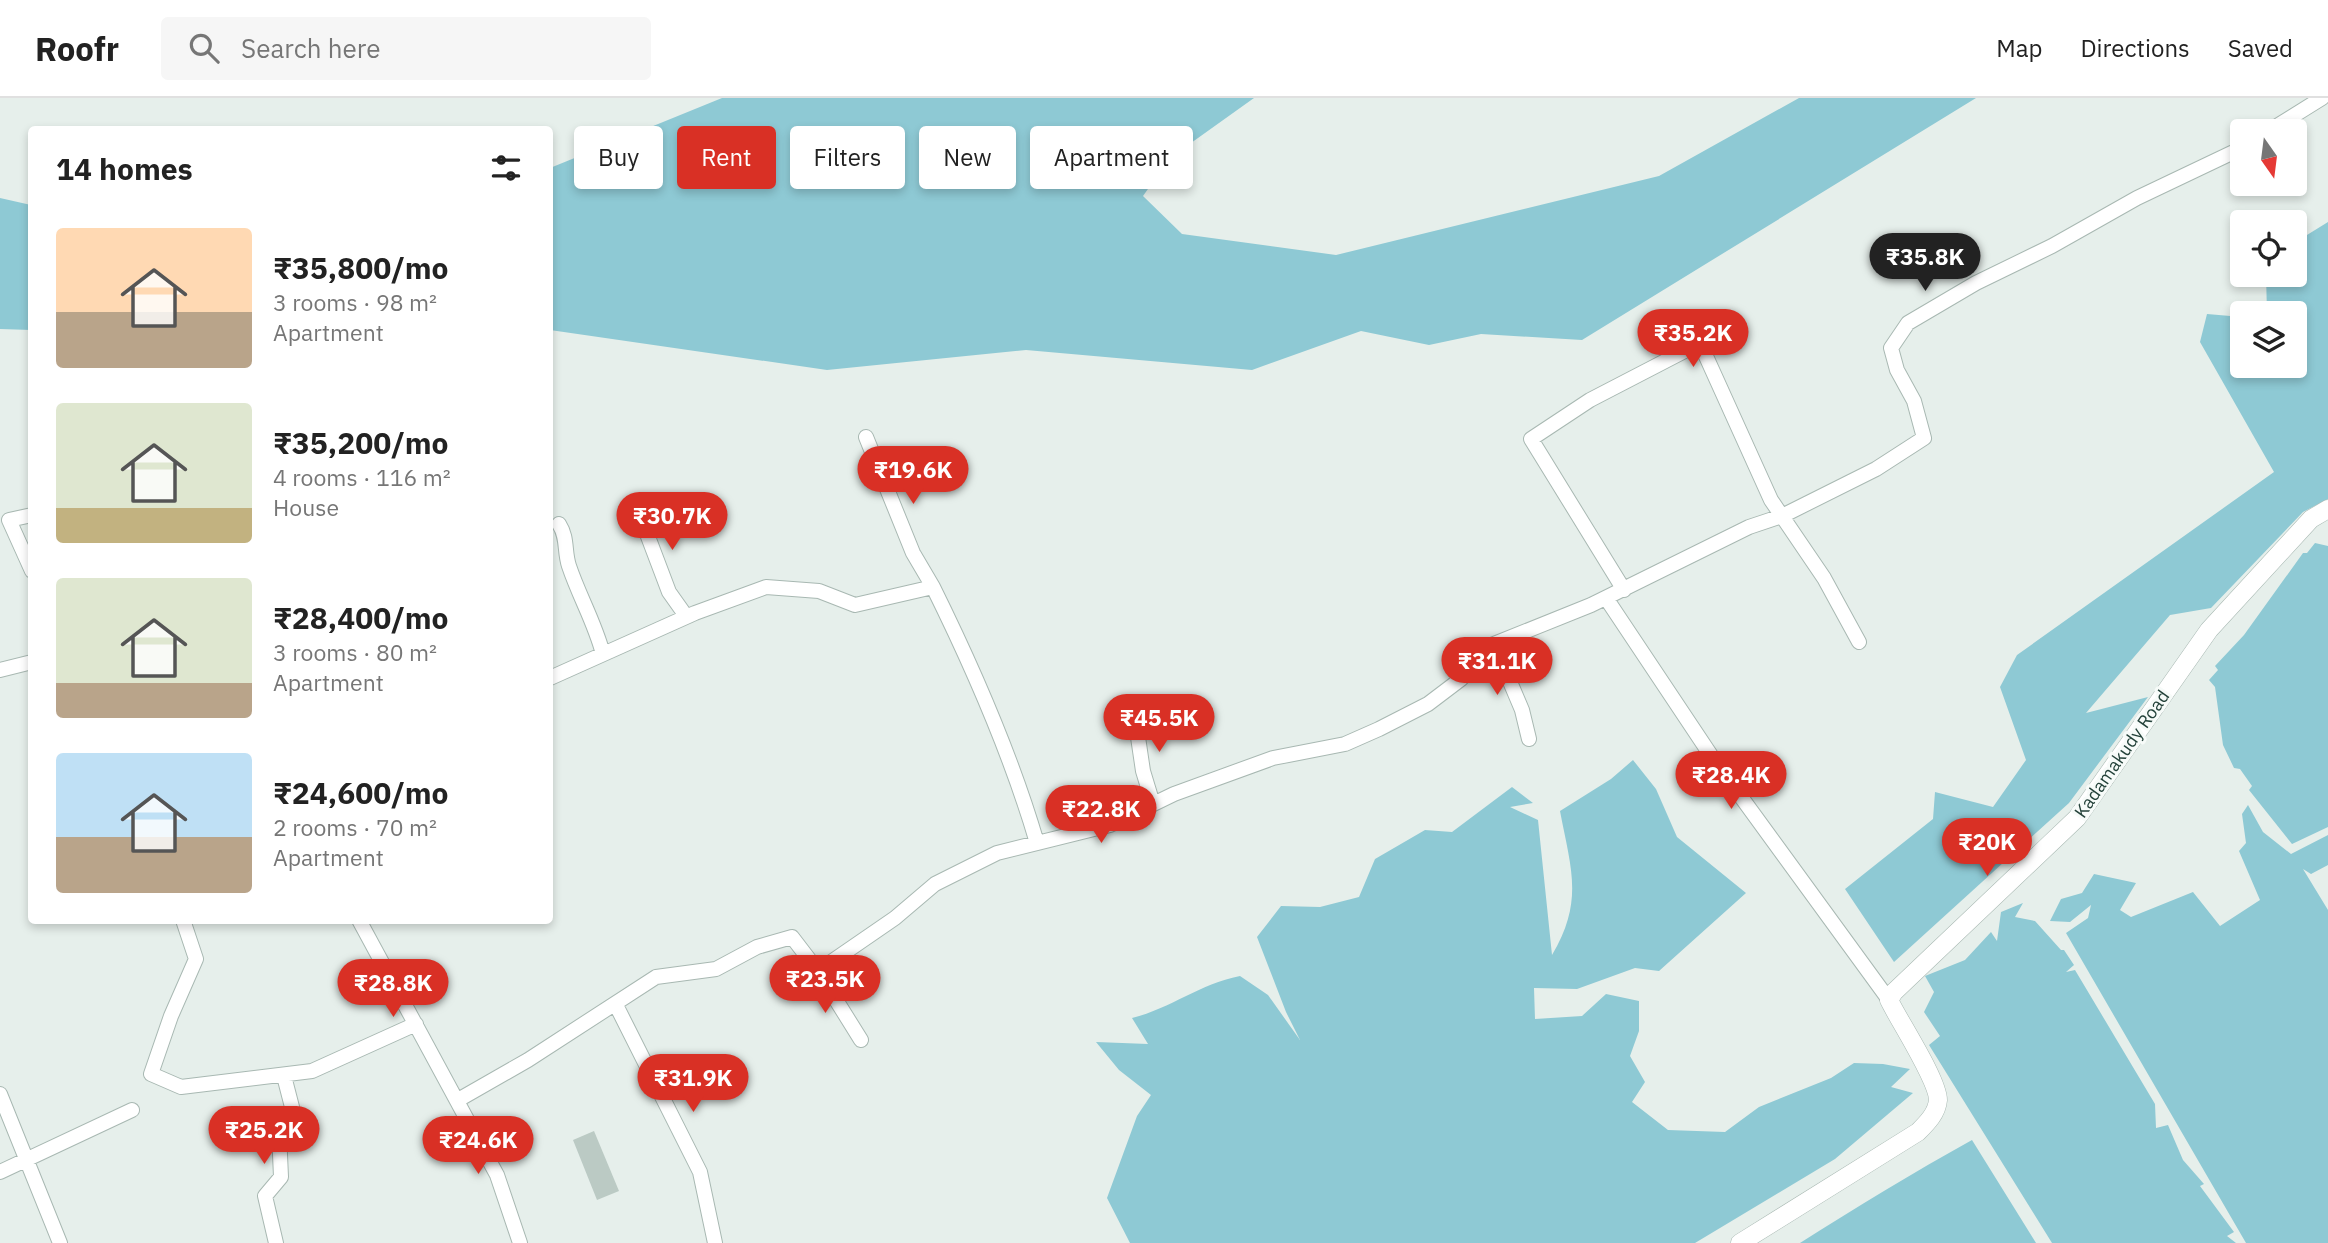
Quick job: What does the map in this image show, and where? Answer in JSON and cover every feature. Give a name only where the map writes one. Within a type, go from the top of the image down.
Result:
[{"type":"street","points":[[2288,119],[2322,98]]},
{"type":"street","points":[[818,971],[895,918],[935,884],[997,853],[1110,825],[1153,804],[1273,758],[1345,744],[1428,704],[1461,679],[1494,645],[1624,590],[1749,527],[1782,516],[1875,469],[1924,438],[1914,401],[1897,370],[1891,348],[1909,323],[1976,283],[2052,246],[2137,198],[2230,154]]},
{"type":"street","points":[[1624,590],[1531,439],[1590,400],[1700,343],[1771,500],[1824,578],[1859,642]]},
{"type":"street","points":[[866,438],[913,553],[933,587],[979,681],[1025,800],[1037,843]]},
{"type":"street","points":[[632,505],[641,518],[669,592],[686,616]]},
{"type":"street","name":"Kadamakudy Road","points":[[1889,1000],[2077,818],[2209,630],[2311,519],[2328,509]]},
{"type":"street","points":[[28,516],[9,520],[28,562]]},
{"type":"street","points":[[559,524],[566,535],[569,565],[585,599],[603,654]]},
{"type":"street","points":[[553,677],[686,616],[766,587],[819,591],[855,605],[933,587]]},
{"type":"street","points":[[1606,598],[1712,757],[1889,1000],[1930,1075],[1938,1099],[1931,1119],[1918,1132],[1740,1243]]},
{"type":"street","points":[[1494,645],[1522,710],[1529,739]]},
{"type":"street","points":[[0,670],[28,664]]},
{"type":"street","points":[[1134,710],[1143,771],[1153,804]]},
{"type":"street","points":[[184,924],[196,959],[171,1016],[151,1074],[181,1087],[312,1071],[416,1024]]},
{"type":"street","points":[[361,924],[497,1175],[520,1243]]},
{"type":"street","points":[[458,1100],[616,1005],[656,977],[716,969],[757,947],[792,937],[818,971],[861,1040]]},
{"type":"street","points":[[616,1005],[681,1128],[700,1172],[715,1243]]},
{"type":"street","points":[[276,1243],[265,1196],[281,1177],[279,1132],[292,1107],[285,1076]]},
{"type":"street","points":[[0,1094],[60,1243]]},
{"type":"street","points":[[0,1172],[132,1110]]},
{"type":"water","points":[[722,98],[1254,98],[1193,142],[1193,126],[1030,126],[1030,189],[1148,189],[1143,196],[1182,234],[1336,255],[1659,176],[1799,98],[1976,98],[1582,340],[1481,334],[1429,345],[1361,331],[1252,370],[1026,350],[827,370],[553,330],[553,167],[574,158],[574,189],[663,189],[663,126],[653,126]]},
{"type":"water","points":[[0,198],[28,204],[28,330],[0,329]]},
{"type":"water","points":[[2328,222],[2328,499],[2303,512],[2211,608],[2170,615],[2086,713],[2148,697],[2069,803],[1894,962],[1845,889],[1933,819],[1935,792],[1993,807],[2026,760],[2000,687],[2017,655],[2274,472],[2200,342],[2207,314],[2230,316],[2230,378],[2307,378],[2307,301],[2267,301],[2266,287],[2307,287],[2307,235]]},
{"type":"water","points":[[2315,543],[2328,546],[2328,827],[2292,844],[2249,790],[2252,786],[2240,769],[2234,768],[2223,745],[2215,687],[2209,680],[2218,670],[2215,666],[2244,635],[2303,553],[2307,553]]},
{"type":"water","points":[[1633,760],[1656,789],[1677,837],[1746,893],[1659,971],[1635,968],[1577,989],[1534,988],[1535,1019],[1582,1016],[1606,994],[1639,1001],[1639,1031],[1630,1056],[1645,1082],[1632,1102],[1668,1130],[1725,1132],[1759,1107],[1831,1078],[1854,1063],[1910,1069],[1891,1087],[1913,1093],[1835,1159],[1695,1243],[1130,1243],[1107,1198],[1137,1116],[1151,1095],[1119,1070],[1096,1042],[1148,1044],[1132,1018],[1211,985],[1240,976],[1268,995],[1300,1040],[1286,1012],[1257,937],[1281,906],[1320,907],[1359,897],[1375,859],[1425,830],[1452,832],[1512,787],[1533,803],[1510,807],[1538,820],[1552,955],[1568,918],[1572,884],[1560,811],[1611,779]]},
{"type":"water","points":[[2248,805],[2263,832],[2291,854],[2328,835],[2328,865],[2311,874],[2303,869],[2328,910],[2328,1243],[2246,1243],[2066,933],[2088,918],[2091,905],[2070,922],[2050,921],[2061,899],[2082,893],[2094,874],[2136,883],[2120,910],[2131,917],[2193,892],[2220,926],[2260,900],[2239,851],[2246,843],[2242,814]]},
{"type":"water","points":[[2023,903],[2015,917],[2035,921],[2061,950],[2064,950],[2074,965],[2066,972],[2075,970],[2155,1104],[2156,1128],[2168,1125],[2183,1160],[2204,1184],[2200,1186],[2234,1232],[2227,1236],[2236,1243],[2052,1243],[1929,1045],[1940,1036],[1924,1012],[1934,992],[1925,976],[1965,960],[1991,932],[1997,941],[2001,912]]},
{"type":"water","points":[[1972,1140],[2036,1243],[1800,1243],[1886,1190]]},
{"type":"building","points":[[594,1131],[619,1191],[597,1200],[573,1140]]}]
